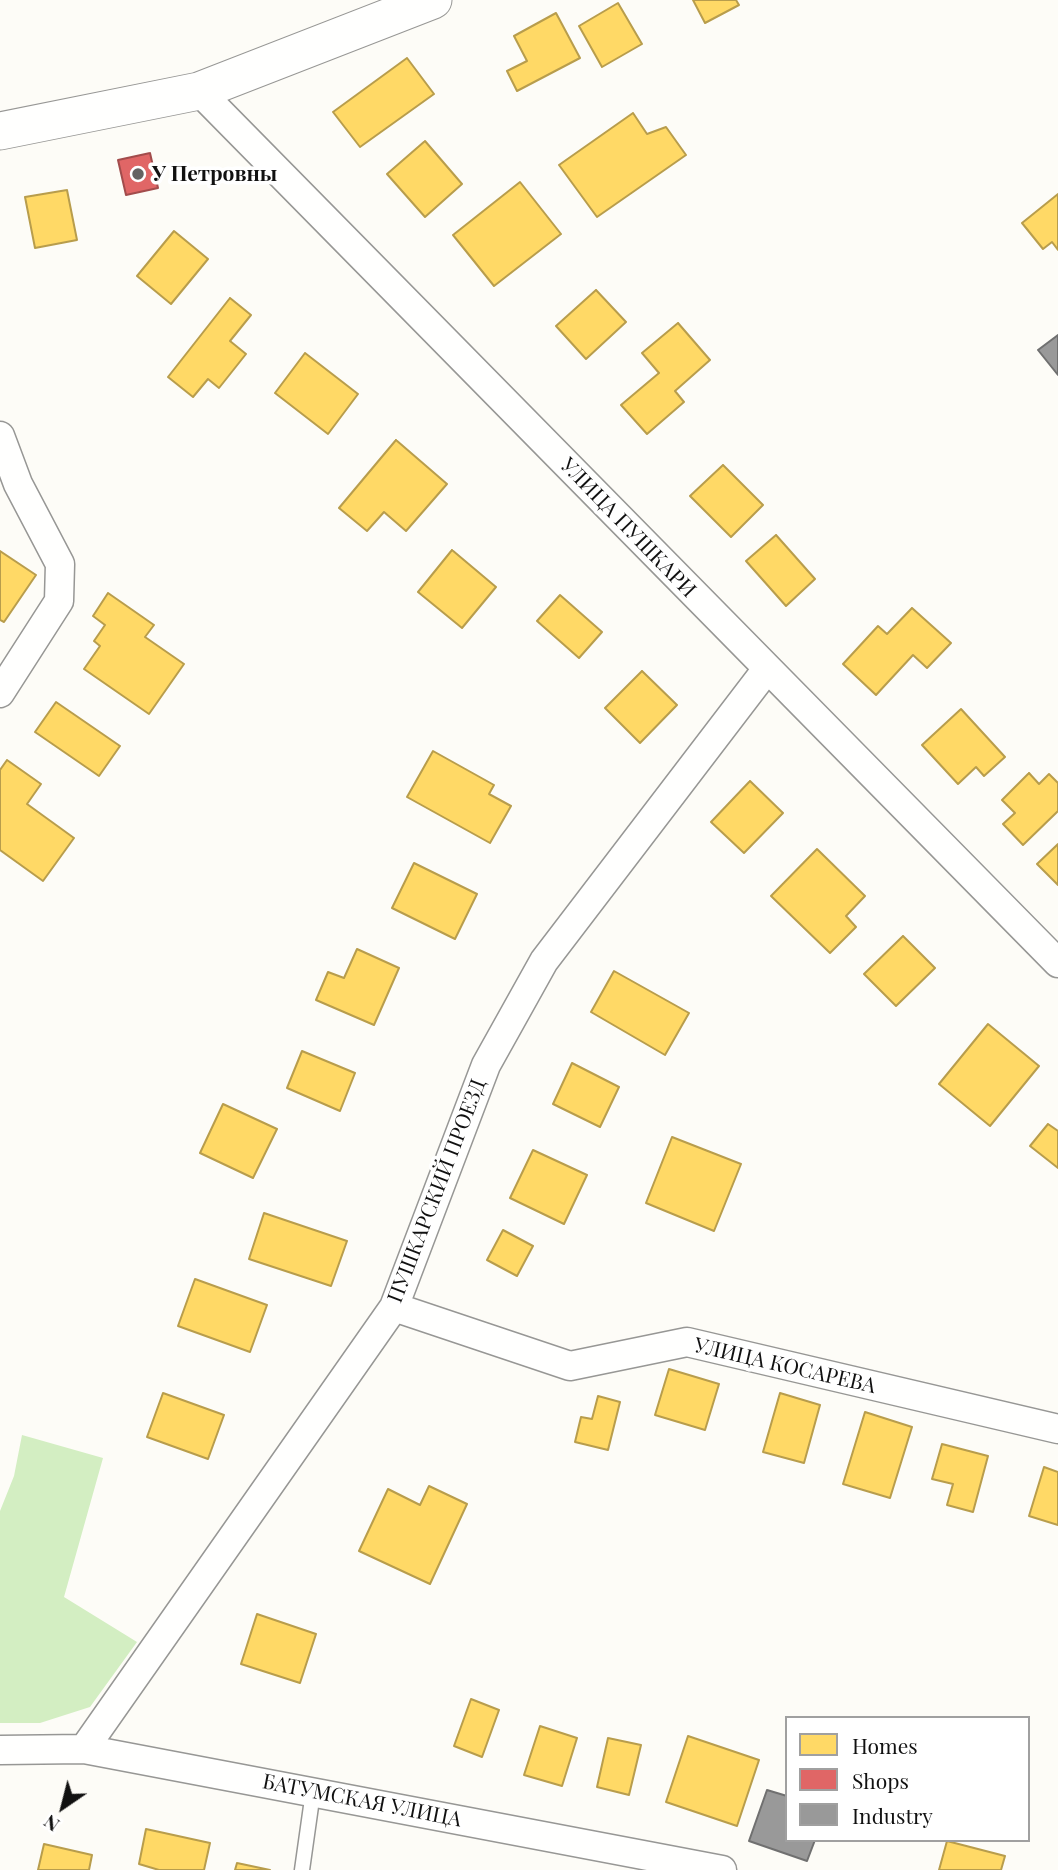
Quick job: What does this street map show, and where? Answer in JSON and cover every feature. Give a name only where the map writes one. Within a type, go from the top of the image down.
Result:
[{"type":"street","points":[[0,131],[199,91],[433,0]]},
{"type":"street","name":"УЛИЦА ПУШКАРИ","points":[[199,91],[1058,963]]},
{"type":"street","points":[[0,436],[18,484],[60,564],[59,601],[0,693]]},
{"type":"street","name":"ПУШКАРСКИЙ ПРОЕЗД","points":[[84,1749],[394,1307],[486,1065],[544,961],[767,669]]},
{"type":"street","name":"УЛИЦА КОСАРЕВА","points":[[394,1307],[570,1366],[687,1342],[1058,1429]]},
{"type":"street","name":"БАТУМСКАЯ УЛИЦА","points":[[0,1750],[84,1749],[722,1870]]},
{"type":"lane","points":[[302,1870],[313,1792]]},
{"type":"green space","points":[[22,1435],[103,1458],[64,1597],[137,1642],[90,1707],[40,1723],[0,1723],[0,1511],[14,1476]]},
{"type":"building: Homes","points":[[693,0],[736,0],[739,5],[705,23]]},
{"type":"building: Homes","points":[[618,3],[642,44],[602,67],[579,26]]},
{"type":"building: Homes","points":[[556,13],[580,58],[517,91],[507,71],[527,61],[514,36]]},
{"type":"building: Homes","points":[[407,58],[434,94],[360,147],[333,112]]},
{"type":"building: Homes","points":[[633,113],[647,134],[666,127],[686,155],[597,217],[559,165]]},
{"type":"building: Homes","points":[[425,141],[462,184],[425,217],[387,174]]},
{"type":"building: Homes","points":[[520,182],[561,234],[494,286],[453,235]]},
{"type":"building: Homes","points":[[67,190],[77,240],[35,248],[25,197]]},
{"type":"building: Homes","points":[[1058,194],[1058,250],[1052,242],[1043,249],[1022,223]]},
{"type":"building: Homes","points":[[174,231],[208,259],[171,304],[137,276]]},
{"type":"building: Homes","points":[[596,290],[626,322],[586,359],[556,326]]},
{"type":"building: Homes","points":[[230,298],[251,315],[230,341],[246,354],[219,388],[208,379],[193,397],[168,377]]},
{"type":"building: Homes","points":[[678,323],[710,360],[675,391],[684,402],[647,434],[621,405],[659,373],[642,353]]},
{"type":"building: Homes","points":[[305,353],[358,394],[328,434],[275,393]]},
{"type":"building: Homes","points":[[396,440],[447,484],[406,531],[384,512],[367,531],[339,508]]},
{"type":"building: Homes","points":[[723,465],[763,505],[731,537],[690,496]]},
{"type":"building: Homes","points":[[776,535],[815,579],[786,606],[746,561]]},
{"type":"building: Homes","points":[[452,550],[496,587],[462,628],[418,592]]},
{"type":"building: Homes","points":[[0,551],[36,575],[4,622],[0,620]]},
{"type":"building: Homes","points":[[108,593],[154,625],[145,637],[184,664],[149,714],[84,669],[100,646],[94,641],[105,625],[93,616]]},
{"type":"building: Homes","points":[[560,595],[602,632],[579,658],[537,621]]},
{"type":"building: Homes","points":[[912,608],[951,643],[927,668],[913,655],[876,695],[843,664],[878,626],[887,634]]},
{"type":"building: Homes","points":[[642,671],[677,705],[640,743],[605,708]]},
{"type":"building: Homes","points":[[56,702],[120,746],[99,776],[35,732]]},
{"type":"building: Homes","points":[[961,709],[1005,757],[984,776],[976,767],[958,784],[922,745]]},
{"type":"building: Homes","points":[[433,751],[494,785],[489,794],[511,806],[490,843],[407,797]]},
{"type":"building: Homes","points":[[7,760],[41,784],[27,804],[74,838],[43,881],[0,850],[0,770]]},
{"type":"building: Homes","points":[[1029,773],[1039,784],[1049,774],[1058,783],[1058,811],[1023,845],[1003,824],[1015,813],[1002,800]]},
{"type":"building: Homes","points":[[750,781],[783,813],[744,853],[711,822]]},
{"type":"building: Homes","points":[[1058,844],[1058,885],[1037,864]]},
{"type":"building: Homes","points":[[817,849],[865,896],[846,916],[856,927],[830,953],[771,896]]},
{"type":"building: Homes","points":[[414,863],[477,894],[455,939],[392,908]]},
{"type":"building: Homes","points":[[903,936],[935,968],[896,1006],[864,974]]},
{"type":"building: Homes","points":[[357,949],[399,968],[374,1025],[316,1000],[328,972],[344,978]]},
{"type":"building: Homes","points":[[614,971],[689,1013],[665,1055],[591,1012]]},
{"type":"building: Homes","points":[[988,1024],[1039,1066],[990,1126],[939,1084]]},
{"type":"building: Homes","points":[[302,1051],[355,1073],[340,1111],[287,1088]]},
{"type":"building: Homes","points":[[572,1063],[619,1087],[600,1127],[553,1104]]},
{"type":"building: Homes","points":[[223,1104],[277,1129],[253,1178],[200,1153]]},
{"type":"building: Homes","points":[[1048,1124],[1058,1131],[1058,1168],[1030,1146]]},
{"type":"building: Homes","points":[[672,1137],[741,1164],[714,1231],[646,1203]]},
{"type":"building: Homes","points":[[533,1150],[587,1175],[564,1224],[510,1198]]},
{"type":"building: Homes","points":[[264,1213],[347,1241],[331,1286],[249,1259]]},
{"type":"building: Homes","points":[[503,1230],[533,1246],[517,1276],[487,1260]]},
{"type":"building: Homes","points":[[195,1279],[267,1305],[250,1352],[178,1326]]},
{"type":"building: Homes","points":[[669,1369],[719,1384],[705,1430],[655,1415]]},
{"type":"building: Homes","points":[[163,1393],[224,1415],[208,1459],[147,1437]]},
{"type":"building: Homes","points":[[780,1393],[820,1405],[804,1463],[763,1452]]},
{"type":"building: Homes","points":[[598,1396],[620,1402],[608,1450],[575,1442],[581,1417],[592,1419]]},
{"type":"building: Homes","points":[[865,1412],[912,1427],[890,1498],[843,1484]]},
{"type":"building: Homes","points":[[942,1444],[988,1456],[973,1512],[947,1505],[953,1484],[932,1479]]},
{"type":"building: Homes","points":[[1044,1467],[1058,1472],[1058,1525],[1029,1516]]},
{"type":"building: Homes","points":[[429,1486],[467,1504],[430,1584],[359,1551],[388,1489],[420,1505]]},
{"type":"building: Homes","points":[[257,1614],[316,1634],[300,1683],[241,1664]]},
{"type":"building: Homes","points":[[471,1699],[499,1710],[482,1757],[454,1746]]},
{"type":"building: Homes","points":[[540,1726],[577,1738],[562,1786],[524,1775]]},
{"type":"building: Homes","points":[[688,1736],[759,1760],[737,1826],[666,1802]]},
{"type":"building: Homes","points":[[608,1738],[641,1745],[629,1795],[597,1787]]},
{"type":"building: Homes","points":[[146,1829],[210,1843],[204,1870],[159,1870],[139,1864]]},
{"type":"building: Homes","points":[[947,1842],[1005,1856],[1001,1870],[939,1870]]},
{"type":"building: Homes","points":[[44,1844],[92,1855],[89,1870],[38,1870]]},
{"type":"building: Homes","points":[[237,1863],[270,1870],[235,1870]]},
{"type":"building: Shops","name":"У Петровны","points":[[150,153],[158,188],[126,195],[118,160]]},
{"type":"building: Industry","points":[[1058,335],[1058,375],[1038,350]]},
{"type":"building: Industry","points":[[767,1790],[785,1795],[785,1842],[814,1842],[807,1861],[749,1841]]},
{"type":"place","name":"У Петровны","points":[[138,174]]}]
